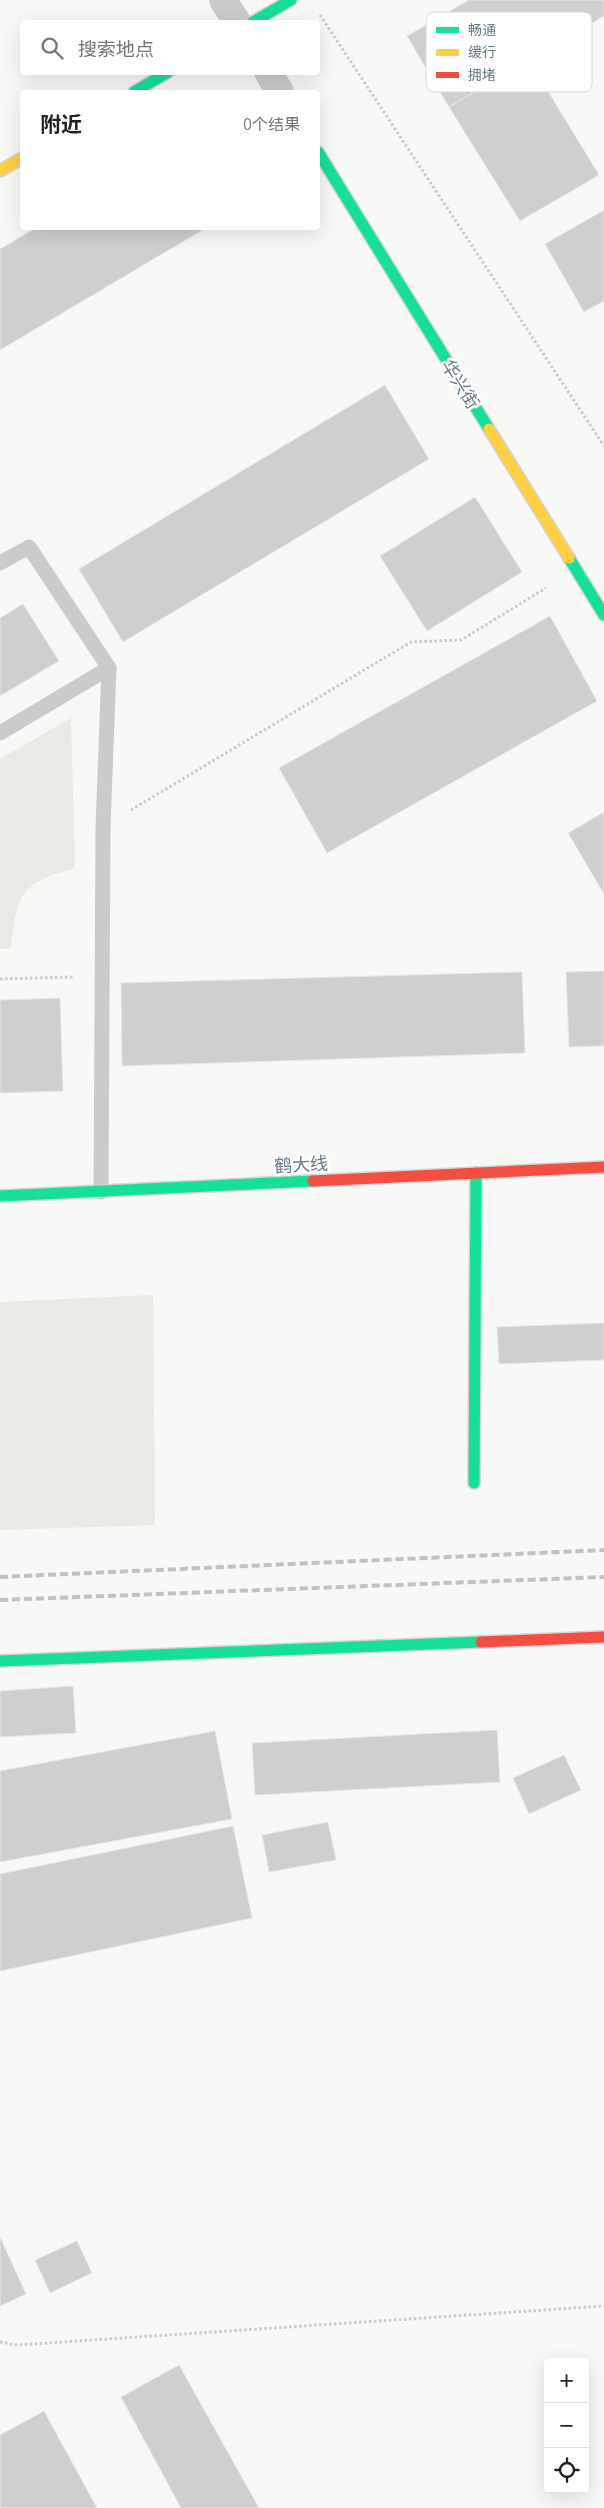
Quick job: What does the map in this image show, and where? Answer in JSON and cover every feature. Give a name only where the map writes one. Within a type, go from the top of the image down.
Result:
[{"type":"main road","points":[[256,20],[291,0]]},
{"type":"main road","points":[[137,90],[163,75]]},
{"type":"main road","name":"华兴街","points":[[320,155],[604,615]]},
{"type":"main road","points":[[0,171],[20,159]]},
{"type":"main road","name":"鹤大线","points":[[0,1196],[604,1167]]},
{"type":"main road","points":[[474,1483],[476,1173]]},
{"type":"main road","points":[[0,1662],[604,1637]]},
{"type":"street","points":[[223,0],[236,20]]},
{"type":"street","points":[[270,75],[279,90]]},
{"type":"lane","points":[[0,563],[28,546],[108,668],[103,827],[101,1192]]},
{"type":"lane","points":[[0,733],[108,668]]},
{"type":"path","points":[[316,8],[604,446]]},
{"type":"path","points":[[103,827],[411,642],[461,640],[576,570]]},
{"type":"path","points":[[0,979],[102,977]]},
{"type":"path","points":[[0,2342],[16,2345],[604,2306]]},
{"type":"shaded area","points":[[71,718],[75,868],[43,879],[25,893],[19,903],[11,948],[0,949],[0,759]]},
{"type":"shaded area","points":[[153,1295],[155,1525],[0,1530],[0,1302]]},
{"type":"building","points":[[469,0],[604,0],[604,16],[592,23],[592,12],[448,12]]},
{"type":"building","points":[[426,25],[426,68],[407,36]]},
{"type":"building","points":[[440,92],[475,92],[449,107]]},
{"type":"building","points":[[475,92],[548,92],[599,175],[520,221],[449,107]]},
{"type":"building","points":[[604,210],[604,301],[584,312],[545,244]]},
{"type":"building","points":[[33,230],[203,230],[0,350],[0,249]]},
{"type":"building","points":[[385,385],[429,459],[123,642],[79,569]]},
{"type":"building","points":[[475,497],[522,572],[427,631],[380,556]]},
{"type":"building","points":[[23,604],[59,661],[0,696],[0,618]]},
{"type":"building","points":[[550,616],[597,701],[327,853],[279,768]]},
{"type":"building","points":[[604,812],[604,894],[568,833]]},
{"type":"building","points":[[604,971],[604,1046],[569,1047],[566,972]]},
{"type":"building","points":[[522,972],[525,1053],[122,1066],[121,983]]},
{"type":"building","points":[[60,998],[63,1091],[0,1093],[0,1000]]},
{"type":"building","points":[[604,1323],[604,1360],[499,1364],[497,1327]]},
{"type":"building","points":[[73,1686],[76,1733],[0,1737],[0,1691]]},
{"type":"building","points":[[497,1730],[500,1782],[255,1795],[252,1743]]},
{"type":"building","points":[[215,1731],[232,1819],[0,1862],[0,1771]]},
{"type":"building","points":[[564,1755],[581,1790],[529,1814],[513,1778]]},
{"type":"building","points":[[328,1822],[336,1860],[269,1872],[262,1835]]},
{"type":"building","points":[[233,1826],[252,1918],[0,1971],[0,1874]]},
{"type":"building","points":[[0,2237],[26,2294],[0,2306]]},
{"type":"building","points":[[77,2241],[92,2273],[50,2293],[35,2260]]},
{"type":"building","points":[[179,2365],[259,2508],[181,2508],[121,2397]]},
{"type":"building","points":[[44,2411],[97,2508],[0,2508],[0,2435]]},
{"type":"railway","points":[[0,1577],[604,1550]]},
{"type":"railway","points":[[0,1600],[604,1577]]},
{"type":"traffic: fast","points":[[256,20],[291,0]]},
{"type":"traffic: fast","points":[[137,90],[163,75]]},
{"type":"traffic: fast","points":[[320,155],[489,429]]},
{"type":"traffic: fast","points":[[569,558],[604,615]]},
{"type":"traffic: fast","points":[[474,1483],[476,1173]]},
{"type":"traffic: fast","points":[[0,1196],[313,1181]]},
{"type":"traffic: fast","points":[[0,1661],[481,1642]]},
{"type":"traffic: slow","points":[[0,171],[20,159]]},
{"type":"traffic: slow","points":[[489,429],[569,558]]},
{"type":"traffic: jam","points":[[313,1181],[604,1167]]},
{"type":"traffic: jam","points":[[481,1642],[604,1637]]}]
